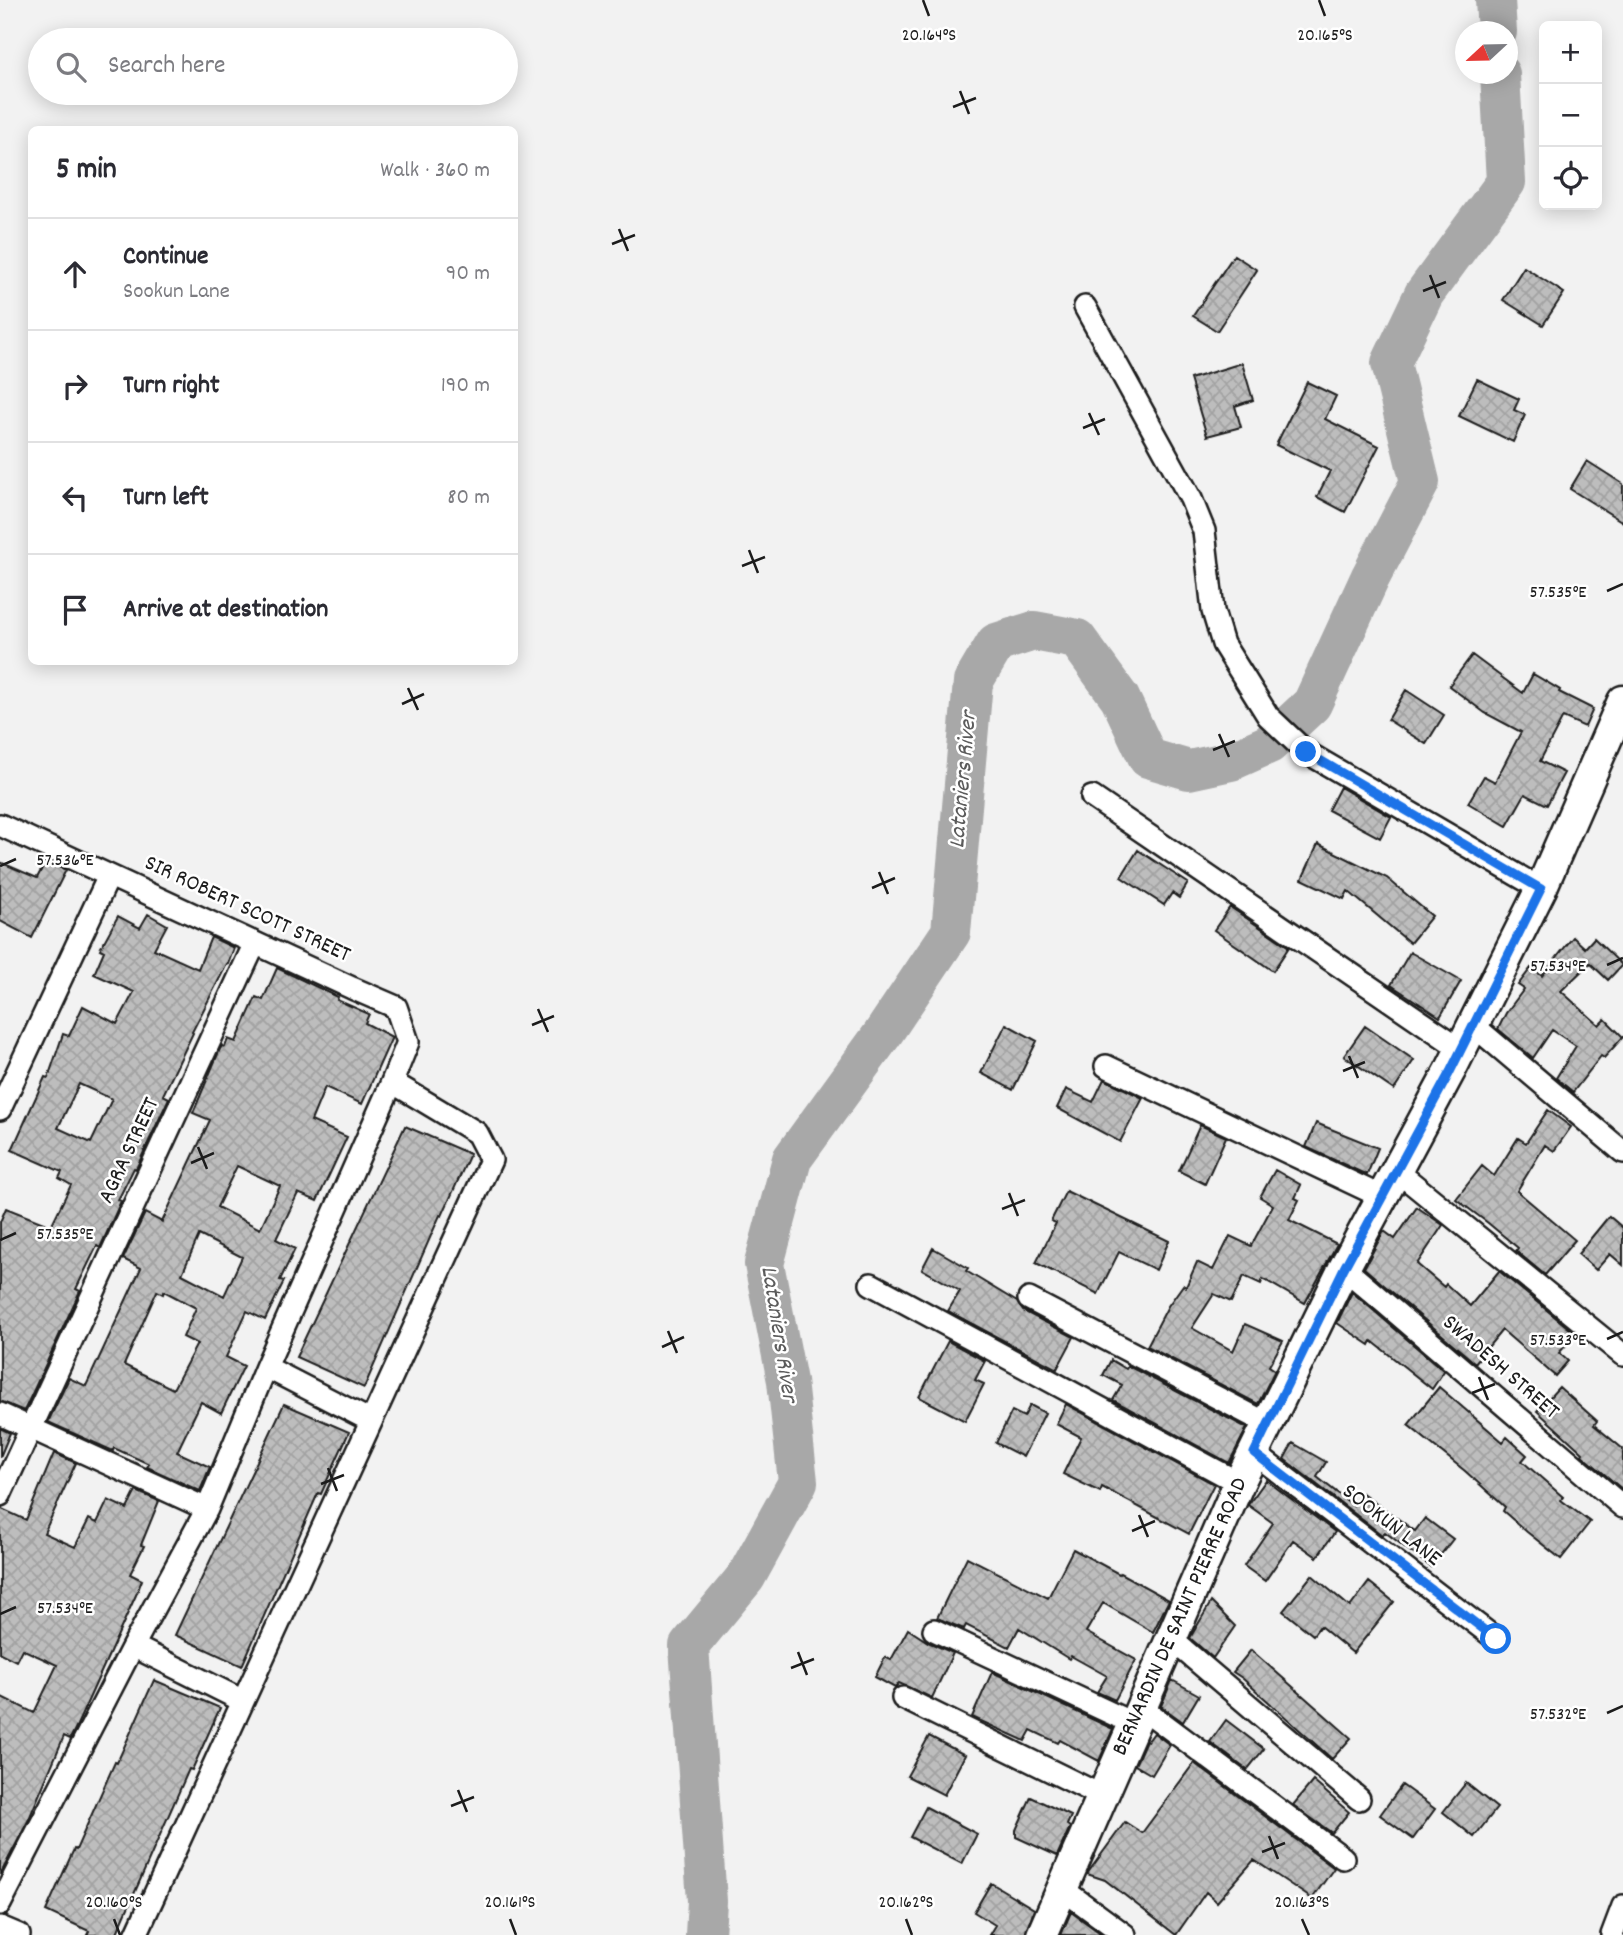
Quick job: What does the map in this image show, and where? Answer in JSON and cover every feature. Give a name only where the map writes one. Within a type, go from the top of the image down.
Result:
[{"type":"main road","name":"BERNARDIN DE SAINT PIERRE ROAD","points":[[1042,1935],[1239,1483],[1344,1268],[1467,1037],[1541,889],[1623,701]]},
{"type":"street","points":[[1085,307],[1191,499],[1204,530],[1213,611],[1223,644],[1268,716],[1306,752],[1541,889]]},
{"type":"street","points":[[1092,797],[1467,1037],[1623,1152]]},
{"type":"street","name":"SIR ROBERT SCOTT STREET","points":[[0,825],[396,1007],[408,1042],[392,1082]]},
{"type":"street","points":[[0,1109],[108,876]]},
{"type":"street","name":"AGRA STREET","points":[[0,1495],[255,943]]},
{"type":"street","points":[[1106,1066],[1382,1197]]},
{"type":"street","points":[[2,1896],[207,1509],[266,1367],[392,1082],[477,1133],[491,1160],[136,1935]]},
{"type":"street","points":[[1397,1171],[1623,1355]]},
{"type":"street","name":"SWADESH STREET","points":[[1344,1268],[1623,1507]]},
{"type":"street","points":[[870,1284],[1239,1483]]},
{"type":"street","points":[[1029,1299],[1268,1424]]},
{"type":"street","points":[[266,1367],[371,1421]]},
{"type":"street","points":[[0,1415],[207,1509]]},
{"type":"street","name":"SOOKUN LANE","points":[[1254,1453],[1496,1639]]},
{"type":"street","points":[[934,1630],[1137,1715],[1343,1858]]},
{"type":"street","points":[[1171,1639],[1359,1799]]},
{"type":"street","points":[[133,1646],[243,1701]]},
{"type":"street","points":[[903,1698],[1102,1796]]},
{"type":"street","points":[[1061,1888],[1125,1935]]},
{"type":"street","points":[[1612,1935],[1623,1906]]},
{"type":"street","points":[[0,1927],[19,1935]]},
{"type":"building","points":[[1234,255],[1257,270],[1217,331],[1193,316]]},
{"type":"building","points":[[1524,267],[1564,293],[1543,325],[1503,300]]},
{"type":"building","points":[[1242,363],[1253,400],[1235,406],[1241,427],[1207,436],[1190,379]]},
{"type":"building","points":[[1477,379],[1519,399],[1514,410],[1525,415],[1513,442],[1459,416]]},
{"type":"building","points":[[1307,382],[1336,396],[1325,419],[1379,446],[1345,512],[1317,497],[1330,471],[1276,445]]},
{"type":"building","points":[[1587,461],[1623,484],[1623,522],[1570,489]]},
{"type":"building","points":[[1472,655],[1523,693],[1533,674],[1560,690],[1559,692],[1593,709],[1585,727],[1563,717],[1540,761],[1564,773],[1547,805],[1525,794],[1507,826],[1468,803],[1484,776],[1495,782],[1521,732],[1485,713],[1449,686]]},
{"type":"building","points":[[1406,690],[1444,715],[1426,744],[1388,720]]},
{"type":"building","points":[[1340,787],[1391,817],[1380,838],[1328,810]]},
{"type":"building","points":[[1318,844],[1387,878],[1432,916],[1410,943],[1348,891],[1344,899],[1302,879]]},
{"type":"building","points":[[1138,850],[1188,883],[1179,898],[1172,893],[1164,905],[1121,877]]},
{"type":"building","points":[[46,861],[66,870],[32,938],[0,921],[0,862],[37,878]]},
{"type":"building","points":[[1230,907],[1289,947],[1273,971],[1214,930]]},
{"type":"building","points":[[148,914],[167,925],[154,949],[198,969],[211,937],[234,948],[163,1095],[169,1098],[136,1169],[134,1168],[118,1200],[121,1201],[100,1248],[97,1246],[76,1289],[80,1291],[24,1411],[0,1401],[0,1222],[6,1208],[51,1226],[71,1185],[59,1178],[62,1172],[12,1150],[45,1077],[48,1078],[63,1034],[69,1036],[83,1006],[117,1024],[134,992],[94,974],[104,951],[100,949],[118,916],[140,928]],"holes":[[[79,1084],[112,1099],[91,1143],[58,1128]]]},
{"type":"building","points":[[1573,937],[1585,948],[1594,938],[1622,965],[1608,980],[1590,963],[1561,991],[1599,1025],[1605,1019],[1623,1037],[1604,1058],[1601,1056],[1573,1092],[1556,1078],[1576,1046],[1552,1030],[1533,1058],[1498,1029],[1524,989],[1518,985],[1531,968],[1542,976]]},
{"type":"building","points":[[1410,952],[1461,981],[1440,1017],[1391,985]]},
{"type":"building","points":[[277,968],[369,1014],[365,1023],[392,1037],[362,1104],[325,1087],[311,1121],[347,1137],[317,1201],[298,1193],[276,1239],[295,1249],[280,1280],[284,1281],[265,1320],[247,1311],[226,1357],[244,1366],[221,1413],[201,1402],[177,1452],[210,1467],[200,1491],[147,1467],[149,1464],[114,1448],[113,1451],[48,1422],[69,1378],[86,1386],[141,1268],[123,1259],[145,1213],[162,1222],[210,1120],[193,1113],[220,1049],[225,1047],[228,1039],[236,1042],[256,997],[263,1000]],"holes":[[[237,1166],[280,1186],[260,1229],[217,1207]],[[199,1235],[242,1257],[224,1296],[182,1274]],[[157,1291],[163,1294],[164,1291],[196,1308],[183,1337],[197,1344],[173,1389],[124,1365]]]},
{"type":"building","points":[[1006,1024],[1037,1041],[1013,1090],[981,1073]]},
{"type":"building","points":[[1365,1026],[1414,1060],[1394,1090],[1344,1056]]},
{"type":"building","points":[[1104,1079],[1143,1098],[1120,1142],[1057,1108],[1066,1089],[1093,1102]]},
{"type":"building","points":[[1548,1110],[1571,1127],[1554,1151],[1545,1145],[1517,1191],[1575,1240],[1545,1275],[1516,1251],[1518,1248],[1456,1199],[1482,1166],[1494,1176],[1518,1138],[1526,1143]]},
{"type":"building","points":[[1316,1123],[1378,1148],[1367,1175],[1306,1147]]},
{"type":"building","points":[[1200,1125],[1226,1137],[1205,1184],[1179,1171]]},
{"type":"building","points":[[405,1126],[470,1154],[442,1216],[440,1215],[364,1388],[296,1357]]},
{"type":"building","points":[[1275,1170],[1301,1185],[1295,1198],[1299,1200],[1289,1220],[1337,1244],[1305,1303],[1263,1279],[1261,1284],[1244,1276],[1231,1302],[1214,1294],[1192,1328],[1233,1351],[1245,1324],[1283,1341],[1269,1366],[1275,1370],[1258,1404],[1147,1346],[1168,1306],[1183,1285],[1186,1287],[1197,1262],[1213,1270],[1230,1236],[1251,1246],[1273,1205],[1260,1197]]},
{"type":"building","points":[[1066,1191],[1169,1241],[1156,1270],[1119,1252],[1098,1294],[1036,1263],[1056,1223],[1051,1221]]},
{"type":"building","points":[[1417,1207],[1443,1225],[1417,1264],[1444,1287],[1446,1284],[1470,1306],[1499,1271],[1576,1334],[1559,1353],[1568,1361],[1555,1376],[1502,1330],[1475,1363],[1364,1268],[1384,1231],[1395,1239]]},
{"type":"building","points":[[1609,1216],[1623,1228],[1623,1265],[1610,1254],[1596,1270],[1578,1254]]},
{"type":"building","points":[[933,1248],[968,1268],[966,1271],[1017,1302],[1023,1311],[1074,1337],[1057,1369],[948,1311],[960,1291],[922,1269]]},
{"type":"building","points":[[1352,1292],[1444,1371],[1432,1389],[1372,1341],[1370,1345],[1337,1323]]},
{"type":"building","points":[[948,1341],[985,1361],[975,1380],[984,1384],[965,1421],[919,1397]]},
{"type":"building","points":[[1111,1360],[1126,1369],[1128,1366],[1132,1368],[1247,1428],[1229,1463],[1113,1400],[1122,1385],[1103,1375]]},
{"type":"building","points":[[1439,1387],[1503,1442],[1507,1437],[1527,1455],[1522,1461],[1563,1497],[1561,1500],[1590,1522],[1561,1559],[1503,1511],[1505,1507],[1465,1471],[1408,1425]]},
{"type":"building","points":[[1559,1387],[1597,1421],[1594,1425],[1623,1449],[1623,1490],[1537,1411]]},
{"type":"building","points":[[284,1404],[349,1432],[321,1494],[318,1493],[242,1666],[175,1635]]},
{"type":"building","points":[[1066,1404],[1214,1484],[1189,1534],[1102,1487],[1100,1492],[1063,1474],[1081,1437],[1056,1424]]},
{"type":"building","points":[[1030,1405],[1045,1413],[1023,1457],[996,1443],[1012,1411],[1024,1417]]},
{"type":"building","points":[[0,1428],[10,1433],[0,1457]]},
{"type":"building","points":[[1293,1443],[1326,1462],[1317,1477],[1353,1505],[1362,1493],[1415,1531],[1425,1518],[1453,1539],[1431,1567],[1385,1532],[1382,1535],[1284,1459]]},
{"type":"building","points":[[54,1453],[76,1463],[44,1533],[75,1547],[89,1519],[97,1523],[108,1500],[127,1509],[136,1491],[159,1501],[141,1545],[144,1546],[130,1574],[142,1580],[136,1595],[77,1725],[70,1739],[64,1736],[29,1819],[0,1875],[0,1696],[34,1713],[57,1665],[22,1649],[16,1661],[0,1653],[0,1508],[26,1520]]},
{"type":"building","points":[[1266,1480],[1335,1532],[1317,1557],[1293,1540],[1265,1581],[1244,1566],[1273,1523],[1248,1505]]},
{"type":"building","points":[[1073,1549],[1169,1600],[1153,1632],[1103,1603],[1086,1632],[1136,1660],[1115,1700],[1097,1692],[1107,1676],[1071,1656],[1069,1659],[1019,1628],[1009,1647],[966,1625],[964,1629],[937,1618],[967,1557],[1048,1598]]},
{"type":"building","points":[[1312,1575],[1350,1607],[1369,1582],[1394,1602],[1353,1653],[1320,1626],[1313,1635],[1283,1611]]},
{"type":"building","points":[[1211,1602],[1235,1626],[1213,1658],[1190,1638]]},
{"type":"building","points":[[908,1629],[953,1653],[932,1698],[899,1683],[895,1688],[875,1677],[885,1657],[891,1660]]},
{"type":"building","points":[[1251,1650],[1351,1738],[1332,1759],[1233,1672]]},
{"type":"building","points":[[992,1672],[1113,1729],[1099,1761],[1060,1740],[1058,1743],[1031,1730],[1025,1741],[972,1717]]},
{"type":"building","points":[[154,1680],[220,1708],[192,1770],[189,1769],[116,1935],[87,1935],[89,1931],[46,1911]]},
{"type":"building","points":[[1172,1680],[1199,1695],[1183,1722],[1161,1706]]},
{"type":"building","points":[[1226,1720],[1264,1749],[1247,1770],[1210,1742]]},
{"type":"building","points":[[1154,1733],[1170,1745],[1152,1775],[1135,1765],[1146,1740]]},
{"type":"building","points":[[929,1736],[965,1755],[944,1795],[907,1776]]},
{"type":"building","points":[[1194,1763],[1334,1868],[1312,1899],[1254,1860],[1217,1902],[1206,1892],[1176,1935],[1105,1880],[1087,1874],[1125,1822],[1142,1833]]},
{"type":"building","points":[[1313,1781],[1349,1812],[1332,1833],[1293,1805]]},
{"type":"building","points":[[1466,1783],[1497,1808],[1474,1837],[1443,1812]]},
{"type":"building","points":[[1402,1785],[1435,1809],[1413,1839],[1380,1815]]},
{"type":"building","points":[[1031,1797],[1071,1816],[1067,1825],[1070,1827],[1057,1856],[1016,1837],[1016,1830]]},
{"type":"building","points":[[926,1807],[977,1834],[962,1864],[910,1837]]},
{"type":"building","points":[[991,1883],[1034,1909],[1025,1935],[989,1935],[995,1925],[974,1912]]},
{"type":"building","points":[[1071,1912],[1103,1935],[1061,1935]]},
{"type":"waterway","name":"Lataniers River","points":[[1495,0],[1496,21]]},
{"type":"waterway","name":"Lataniers River","points":[[705,1935],[707,1901],[689,1646],[746,1577],[798,1482],[787,1381],[764,1264],[792,1159],[882,1035],[951,932],[973,682],[996,643],[1034,631],[1077,639],[1120,698],[1148,758],[1189,770],[1231,761],[1269,744],[1312,704],[1370,578],[1420,482],[1391,363],[1424,294],[1506,182],[1501,84]]},
{"type":"route","points":[[1306,752],[1541,889],[1450,1072],[1344,1268],[1254,1453],[1496,1639]]}]
